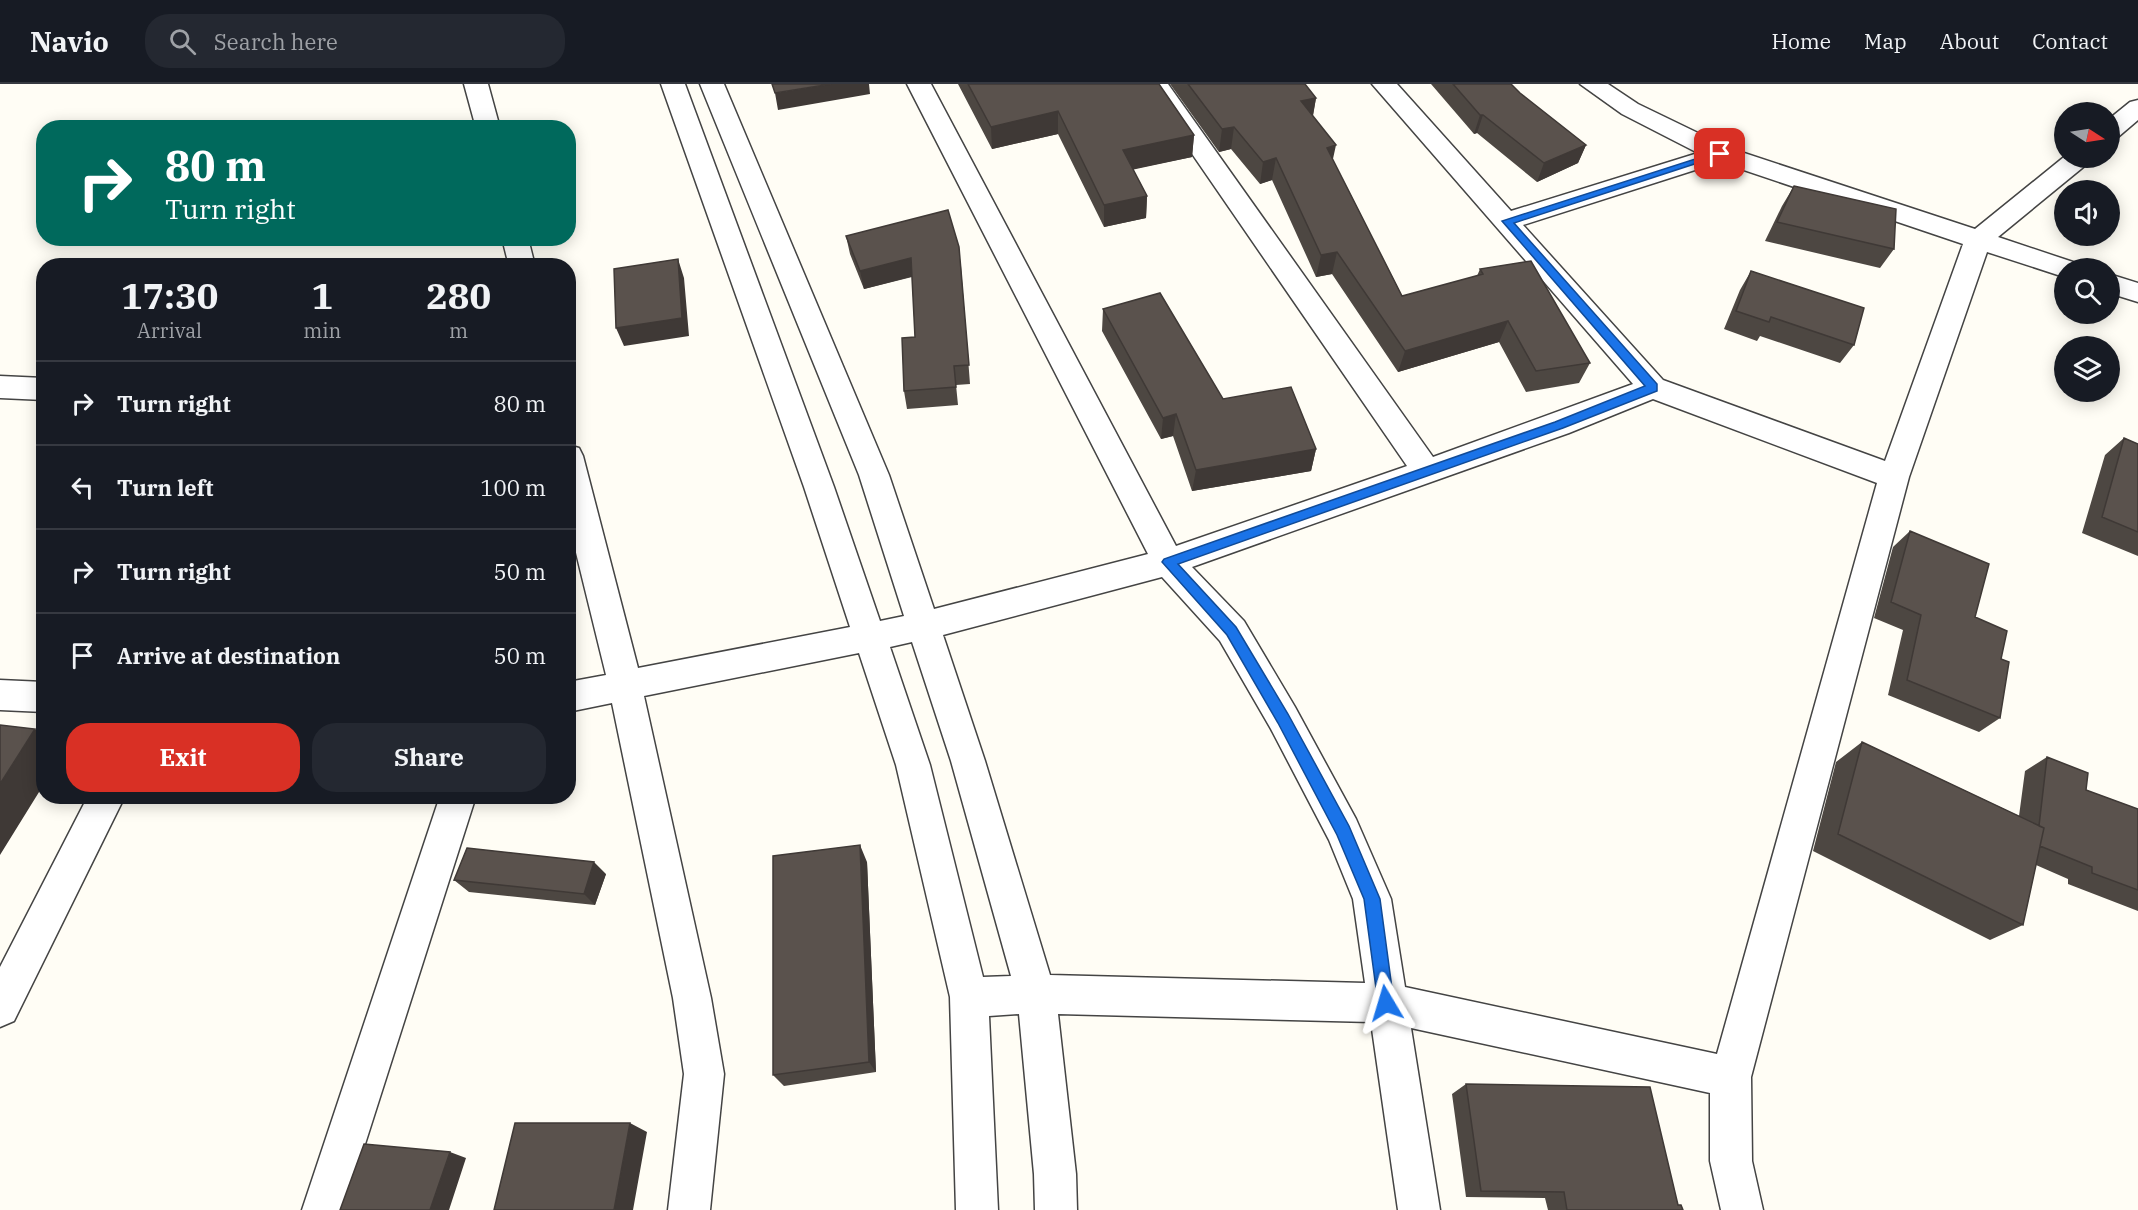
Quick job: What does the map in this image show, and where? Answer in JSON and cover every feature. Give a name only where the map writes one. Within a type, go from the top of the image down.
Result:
[{"type":"street","points":[[476,84],[486,120]]},
{"type":"street","points":[[673,84],[753,302],[913,765],[969,997],[977,1210]]},
{"type":"street","points":[[712,84],[874,475],[968,761],[1036,994],[1055,1174],[1056,1210]]},
{"type":"street","points":[[919,84],[1168,562],[1232,631],[1283,718],[1343,831],[1372,899],[1419,1210]]},
{"type":"street","points":[[1156,84],[1427,472]]},
{"type":"street","points":[[1384,84],[1653,388],[1894,477]]},
{"type":"street","points":[[1592,84],[1630,109],[1720,154],[2054,265]]},
{"type":"street","points":[[2120,122],[2138,106]]},
{"type":"street","points":[[695,141],[731,131]]},
{"type":"street","points":[[1507,221],[1720,154]]},
{"type":"street","points":[[1742,1210],[1732,1183],[1731,1077],[1894,477],[1978,240],[2066,168]]},
{"type":"street","points":[[2120,287],[2138,293]]},
{"type":"street","points":[[753,302],[796,288]]},
{"type":"street","points":[[0,387],[36,389]]},
{"type":"street","points":[[576,695],[924,626],[1168,562],[1559,425],[1653,388]]},
{"type":"street","points":[[576,488],[625,685],[692,998],[704,1074],[689,1210]]},
{"type":"street","points":[[0,695],[36,697]]},
{"type":"street","points":[[0,1007],[103,804]]},
{"type":"street","points":[[323,1210],[455,804]]},
{"type":"street","points":[[969,997],[1036,994],[1386,1003],[1731,1077]]},
{"type":"building","points":[[772,84],[831,84],[775,93]]},
{"type":"building","points":[[968,84],[1159,84],[1194,135],[1123,150],[1147,196],[1104,205],[1058,111],[991,127]]},
{"type":"building","points":[[1188,84],[1305,84],[1316,98],[1301,101],[1336,145],[1327,148],[1402,296],[1483,274],[1480,269],[1531,261],[1590,363],[1536,371],[1508,321],[1405,351],[1337,252],[1321,255],[1276,158],[1263,162],[1234,127],[1222,129]]},
{"type":"building","points":[[1453,84],[1511,84],[1586,145],[1544,163],[1480,115]]},
{"type":"building","points":[[1794,186],[1896,209],[1894,249],[1777,222]]},
{"type":"building","points":[[948,210],[959,247],[969,365],[954,366],[956,387],[904,391],[902,338],[915,337],[911,258],[860,271],[846,236]]},
{"type":"building","points":[[678,259],[682,318],[616,328],[614,269]]},
{"type":"building","points":[[1751,271],[1864,308],[1854,345],[1771,317],[1769,322],[1736,311]]},
{"type":"building","points":[[1160,293],[1223,399],[1291,387],[1316,449],[1196,470],[1176,414],[1163,418],[1103,309]]},
{"type":"building","points":[[2124,438],[2138,444],[2138,532],[2102,517]]},
{"type":"building","points":[[1910,531],[1989,564],[1975,617],[2007,631],[2001,659],[2009,662],[2000,718],[1907,680],[1921,615],[1891,602]]},
{"type":"building","points":[[0,725],[35,729],[0,784]]},
{"type":"building","points":[[1862,742],[2044,828],[2023,925],[1838,834]]},
{"type":"building","points":[[2047,757],[2088,773],[2086,790],[2138,809],[2138,890],[2092,873],[2092,867],[2040,846],[2044,828],[2039,826]]},
{"type":"building","points":[[860,845],[869,1062],[773,1075],[773,856]]},
{"type":"building","points":[[467,848],[594,862],[584,894],[454,880]]},
{"type":"building","points":[[1466,1084],[1650,1087],[1678,1205],[1681,1205],[1683,1210],[1567,1210],[1564,1192],[1481,1191]]},
{"type":"building","points":[[515,1123],[630,1123],[614,1210],[494,1210]]},
{"type":"building","points":[[364,1144],[450,1152],[430,1210],[340,1210]]},
{"type":"route","points":[[1386,1003],[1372,899],[1343,831],[1283,718],[1232,631],[1168,562],[1559,425],[1653,388],[1507,221],[1720,154]]}]
